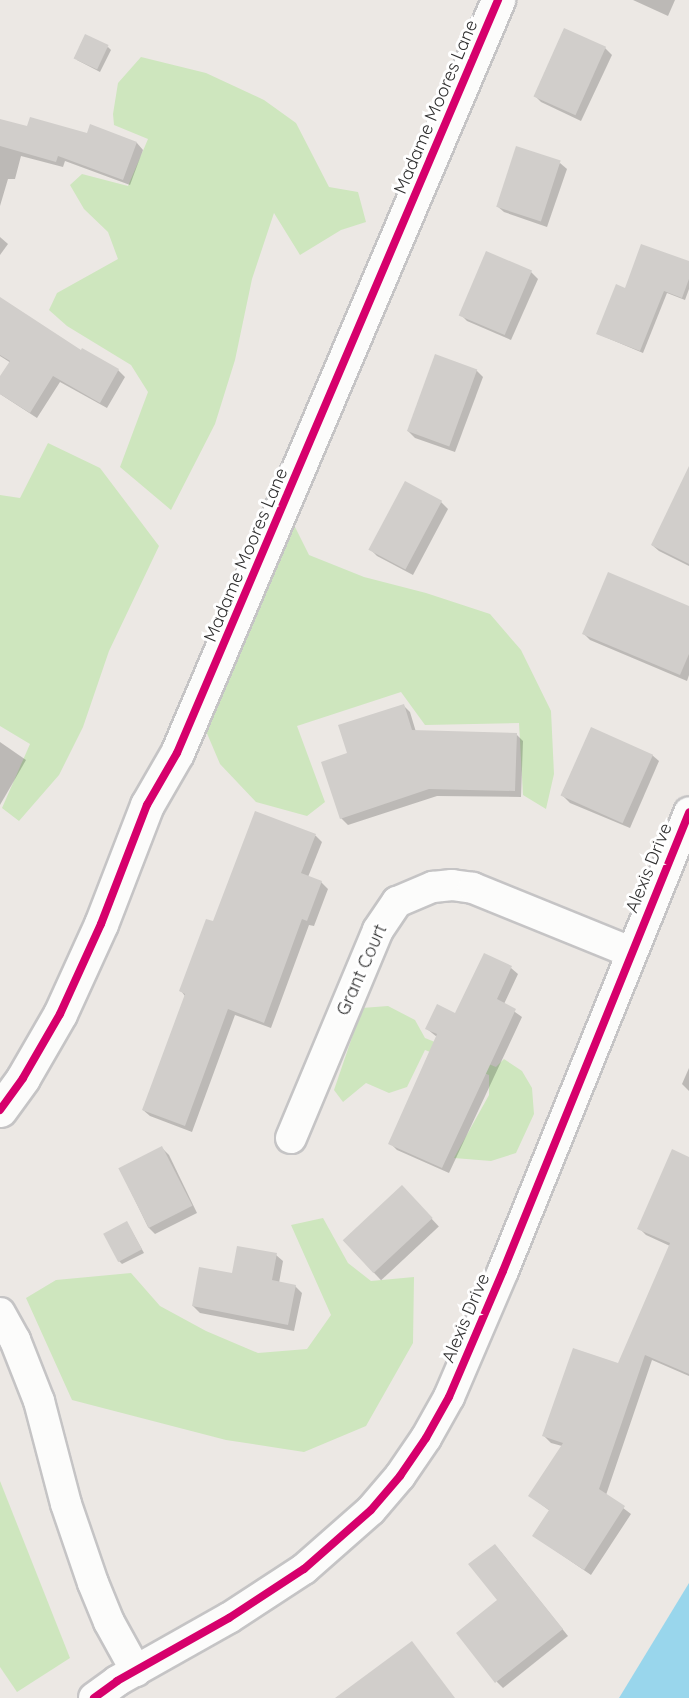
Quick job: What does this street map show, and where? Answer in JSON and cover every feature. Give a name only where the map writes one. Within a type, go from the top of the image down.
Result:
[{"type":"street","name":"Madame Moores Lane","points":[[0,1110],[23,1077],[60,1014],[101,924],[147,805],[177,753],[498,0]]},
{"type":"street","name":"Alexis Drive","points":[[94,1698],[135,1671],[230,1618],[304,1569],[371,1510],[406,1466],[449,1397],[503,1271],[689,812]]},
{"type":"street","name":"Grant Court","points":[[291,1138],[378,930],[398,902],[433,887],[452,885],[473,888],[631,952]]},
{"type":"street","points":[[0,1313],[15,1340],[39,1401],[66,1504],[93,1583],[135,1671]]},
{"type":"green space","points":[[141,57],[206,73],[264,100],[296,123],[329,187],[358,192],[366,222],[341,230],[300,255],[274,213],[252,279],[235,360],[215,424],[171,510],[120,467],[148,392],[131,365],[67,326],[49,310],[57,293],[118,259],[108,232],[84,209],[70,185],[82,174],[128,186],[148,139],[114,125],[113,114],[118,83]]},
{"type":"green space","points":[[48,443],[100,468],[159,546],[109,651],[83,727],[59,775],[19,821],[2,808],[30,744],[0,726],[0,495],[20,498]]},
{"type":"green space","points":[[291,519],[309,555],[364,577],[426,593],[490,614],[521,650],[551,711],[554,774],[546,809],[523,795],[519,723],[425,725],[401,692],[297,726],[325,802],[307,816],[256,802],[220,764],[203,724]]},
{"type":"green space","points":[[388,1006],[415,1020],[425,1038],[496,1067],[504,1059],[522,1071],[532,1088],[534,1114],[516,1153],[491,1161],[454,1158],[489,1095],[489,1075],[425,1050],[407,1087],[389,1093],[366,1083],[343,1102],[334,1090],[362,1008]]},
{"type":"green space","points":[[323,1218],[348,1263],[371,1281],[414,1277],[413,1343],[366,1426],[304,1452],[226,1440],[72,1400],[26,1298],[56,1280],[131,1273],[160,1306],[206,1331],[258,1353],[307,1349],[331,1315],[291,1225]]},
{"type":"green space","points":[[0,1481],[70,1658],[17,1692],[0,1667]]},
{"type":"water","points":[[689,1583],[689,1698],[619,1698]]},
{"type":"building","points":[[564,28],[606,47],[576,115],[533,97]]},
{"type":"building","points":[[85,34],[109,45],[97,69],[74,58]]},
{"type":"building","points":[[30,117],[87,133],[90,124],[137,142],[123,180],[58,156],[56,162],[0,146],[0,119],[27,126]]},
{"type":"building","points":[[516,146],[561,161],[541,221],[496,207]]},
{"type":"building","points":[[641,244],[689,261],[689,279],[682,298],[664,291],[640,351],[596,334],[616,284],[625,288]]},
{"type":"building","points":[[486,251],[532,271],[505,335],[459,315]]},
{"type":"building","points":[[0,297],[81,350],[82,348],[119,369],[100,403],[53,376],[30,413],[0,394],[0,376],[10,361],[0,355]]},
{"type":"building","points":[[435,354],[477,369],[449,446],[407,431]]},
{"type":"building","points":[[689,466],[689,564],[651,545]]},
{"type":"building","points":[[405,481],[442,501],[405,570],[368,550]]},
{"type":"building","points":[[608,572],[689,606],[689,654],[680,675],[582,634]]},
{"type":"building","points":[[404,704],[412,730],[517,733],[515,791],[429,789],[340,819],[321,762],[347,753],[338,725]]},
{"type":"building","points":[[591,727],[653,755],[623,823],[560,796]]},
{"type":"building","points":[[255,811],[316,834],[301,873],[322,881],[307,921],[302,919],[264,1023],[228,1009],[185,1126],[142,1110],[185,994],[179,991],[206,919],[213,921]]},
{"type":"building","points":[[484,953],[512,966],[497,999],[516,1009],[442,1168],[388,1144],[437,1034],[425,1029],[437,1004],[455,1013]]},
{"type":"building","points":[[162,1146],[192,1206],[149,1228],[118,1168]]},
{"type":"building","points":[[672,1149],[689,1157],[689,1374],[645,1355],[599,1489],[625,1506],[584,1570],[532,1536],[549,1510],[528,1496],[563,1443],[542,1436],[573,1348],[618,1363],[670,1243],[637,1229]]},
{"type":"building","points":[[402,1185],[433,1218],[373,1273],[343,1240]]},
{"type":"building","points":[[127,1221],[142,1249],[118,1262],[103,1234]]},
{"type":"building","points":[[237,1246],[277,1253],[272,1280],[296,1285],[288,1325],[192,1306],[199,1267],[232,1273]]},
{"type":"building","points":[[495,1544],[563,1629],[495,1683],[456,1633],[497,1600],[468,1564]]},
{"type":"building","points":[[412,1641],[455,1698],[335,1698]]},
{"type":"cycle path","points":[[0,1110],[23,1078],[60,1014],[101,924],[147,805],[177,753],[498,0]]},
{"type":"cycle path","points":[[94,1698],[117,1681],[229,1618],[304,1569],[371,1510],[400,1476],[426,1438],[449,1397],[503,1271],[689,812]]}]
